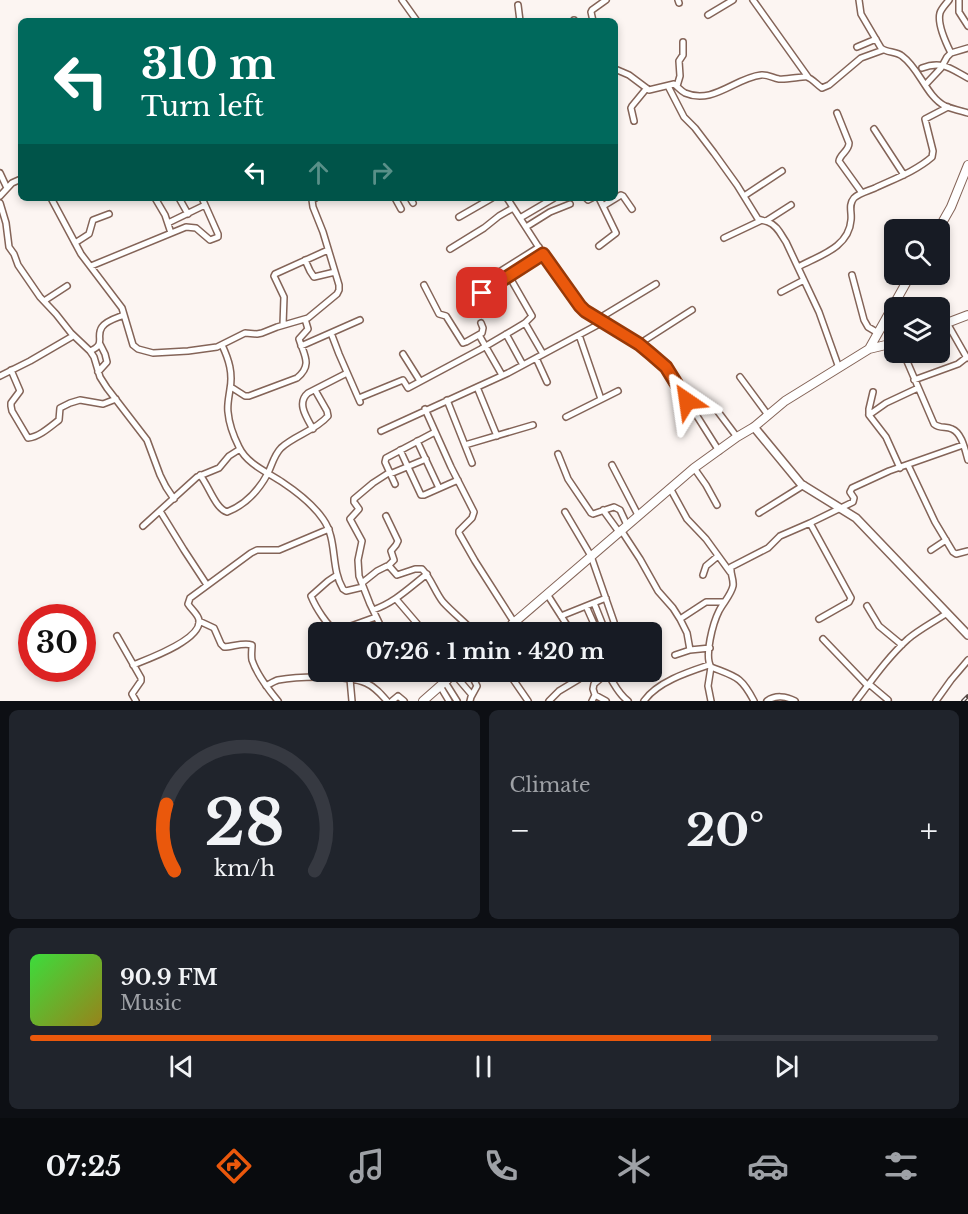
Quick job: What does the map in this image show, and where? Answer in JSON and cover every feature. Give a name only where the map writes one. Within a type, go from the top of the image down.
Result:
[{"type":"main road","points":[[944,219],[968,165]]},
{"type":"main road","points":[[869,349],[905,285]]},
{"type":"main road","points":[[950,322],[968,315]]},
{"type":"main road","points":[[878,333],[884,338]]},
{"type":"main road","points":[[514,622],[694,468],[754,427],[785,401],[869,349],[884,346]]},
{"type":"main road","points":[[423,701],[444,682]]},
{"type":"street","points":[[402,0],[415,18]]},
{"type":"street","points":[[592,18],[592,10],[606,0]]},
{"type":"street","points":[[716,0],[720,7]]},
{"type":"street","points":[[708,15],[733,0]]},
{"type":"street","points":[[753,0],[808,77],[820,87],[825,87],[861,58],[883,50],[903,56],[940,103],[968,112]]},
{"type":"street","points":[[859,0],[861,15],[883,50]]},
{"type":"street","points":[[949,0],[939,16],[944,38],[951,53]]},
{"type":"street","points":[[959,0],[959,12],[968,26]]},
{"type":"street","points":[[518,5],[520,18]]},
{"type":"street","points":[[857,47],[876,39]]},
{"type":"street","points":[[677,86],[683,42]]},
{"type":"street","points":[[926,84],[941,69],[951,53],[968,48]]},
{"type":"street","points":[[922,68],[934,64],[943,65],[968,78]]},
{"type":"street","points":[[618,70],[629,75],[646,90]]},
{"type":"street","points":[[634,121],[631,108],[646,90],[674,84],[686,94],[707,96],[761,75],[778,79],[808,77]]},
{"type":"street","points":[[668,86],[684,117],[714,153],[763,221],[772,224],[779,232],[819,312],[839,368]]},
{"type":"street","points":[[798,267],[832,250],[839,244],[851,224],[850,205],[854,199],[862,193],[904,175],[932,157],[933,151],[925,119],[948,107]]},
{"type":"street","points":[[837,113],[849,143],[849,147],[838,160],[862,193]]},
{"type":"street","points":[[873,129],[904,175]]},
{"type":"street","points":[[744,196],[782,171]]},
{"type":"street","points":[[0,173],[7,188]]},
{"type":"street","points":[[0,196],[12,183],[18,180]]},
{"type":"street","points":[[618,197],[623,196],[632,209]]},
{"type":"street","points":[[53,201],[75,243],[122,308],[135,347],[153,353],[210,348],[222,345],[245,333],[262,333],[305,319],[337,294],[339,285],[313,201]]},
{"type":"street","points":[[157,201],[171,233]]},
{"type":"street","points":[[181,201],[188,214]]},
{"type":"street","points":[[91,266],[186,227],[194,226],[210,240],[218,237],[203,201]]},
{"type":"street","points":[[397,201],[401,209]]},
{"type":"street","points":[[459,217],[487,201]]},
{"type":"street","points":[[509,201],[580,306],[639,344],[666,367],[719,451]]},
{"type":"street","points":[[520,218],[549,201]]},
{"type":"street","points":[[599,246],[616,233],[600,201]]},
{"type":"street","points":[[603,206],[611,201]]},
{"type":"street","points":[[0,203],[6,223],[9,247],[22,271],[73,336],[90,351],[107,388],[147,440],[160,475],[174,499]]},
{"type":"street","points":[[526,227],[550,212],[570,204]]},
{"type":"street","points":[[168,223],[205,205]]},
{"type":"street","points":[[724,238],[763,221],[791,205]]},
{"type":"street","points":[[450,249],[513,208]]},
{"type":"street","points":[[75,243],[90,234],[93,220],[109,214]]},
{"type":"street","points":[[477,286],[539,247]]},
{"type":"street","points":[[283,325],[284,297],[274,274],[328,250]]},
{"type":"street","points":[[482,293],[543,254]]},
{"type":"street","points":[[305,260],[314,277],[334,272]]},
{"type":"street","points":[[852,275],[864,320],[868,327],[878,333]]},
{"type":"street","points":[[331,333],[360,400],[403,380],[408,388],[525,323],[532,315],[509,276]]},
{"type":"street","points":[[781,292],[804,280]]},
{"type":"street","points":[[381,431],[523,365],[579,335],[656,284]]},
{"type":"street","points":[[424,285],[440,314],[446,316],[462,343],[483,331],[481,323]]},
{"type":"street","points":[[44,301],[67,286]]},
{"type":"street","points":[[639,344],[692,309]]},
{"type":"street","points":[[98,372],[107,362],[100,344],[100,331],[104,325],[124,315]]},
{"type":"street","points":[[231,387],[249,396],[297,378],[307,364],[299,339],[308,329],[305,319]]},
{"type":"street","points":[[301,346],[360,321]]},
{"type":"street","points":[[525,323],[543,354]]},
{"type":"street","points":[[479,334],[502,375]]},
{"type":"street","points":[[506,334],[523,365]]},
{"type":"street","points":[[579,335],[601,399]]},
{"type":"street","points":[[914,380],[958,364],[967,358],[950,335]]},
{"type":"street","points":[[0,376],[73,336]]},
{"type":"street","points":[[90,351],[96,349],[100,344]]},
{"type":"street","points":[[222,345],[230,363],[231,387],[228,412],[230,424],[240,449],[245,457],[297,493],[319,513],[329,529],[338,575],[344,590],[363,585],[377,571],[394,560],[391,551],[398,541],[386,516]]},
{"type":"street","points":[[404,354],[420,381]]},
{"type":"street","points":[[536,358],[547,382]]},
{"type":"street","points":[[907,363],[934,423],[939,427],[954,429],[967,452],[968,459]]},
{"type":"street","points":[[11,370],[20,391],[11,403],[12,411],[28,438],[37,436],[58,420],[60,408],[64,405],[80,400],[103,404],[116,399]]},
{"type":"street","points":[[313,429],[304,412],[302,402],[304,396],[347,373]]},
{"type":"street","points":[[740,377],[768,415]]},
{"type":"street","points":[[477,387],[497,436]]},
{"type":"street","points":[[869,415],[886,403],[918,388]]},
{"type":"street","points":[[200,475],[223,511],[227,512],[236,508],[255,492],[282,447],[326,419],[328,414],[315,390]]},
{"type":"street","points":[[566,417],[618,391]]},
{"type":"street","points":[[873,392],[869,415],[886,437],[900,468]]},
{"type":"street","points":[[447,400],[472,463]]},
{"type":"street","points":[[716,409],[738,437]]},
{"type":"street","points":[[426,410],[472,507],[474,515],[459,533],[514,622]]},
{"type":"street","points":[[465,445],[533,425]]},
{"type":"street","points":[[754,427],[785,466],[804,485],[856,518],[968,635]]},
{"type":"street","points":[[395,484],[385,460],[435,432]]},
{"type":"street","points":[[417,441],[439,488]]},
{"type":"street","points":[[730,572],[733,566],[768,548],[780,536],[841,509],[854,500],[850,492],[852,488],[963,445]]},
{"type":"street","points":[[143,526],[200,475],[219,468],[229,456],[240,449]]},
{"type":"street","points":[[400,450],[422,495],[458,480]]},
{"type":"street","points":[[558,454],[568,479],[591,513],[618,508],[623,529]]},
{"type":"street","points":[[378,622],[359,576],[358,565],[362,541],[350,522],[359,509],[353,500],[373,483],[390,473],[426,459]]},
{"type":"street","points":[[612,465],[638,515]]},
{"type":"street","points":[[908,465],[935,522],[954,554],[968,551]]},
{"type":"street","points":[[694,468],[717,505]]},
{"type":"street","points":[[759,513],[804,485]]},
{"type":"street","points":[[670,488],[687,519],[730,572],[733,585],[715,620],[710,648],[708,686],[711,701]]},
{"type":"street","points":[[603,510],[623,529],[658,591],[681,619],[687,633],[690,650]]},
{"type":"street","points":[[160,511],[207,585]]},
{"type":"street","points":[[565,512],[591,556],[614,622]]},
{"type":"street","points":[[810,523],[852,598],[819,619]]},
{"type":"street","points":[[133,665],[178,646],[199,625],[197,616],[188,604],[190,598],[257,550],[279,550],[329,529]]},
{"type":"street","points":[[931,550],[946,540]]},
{"type":"street","points":[[703,575],[706,566],[718,556]]},
{"type":"street","points":[[388,566],[397,574],[420,568],[424,570],[444,603],[464,622]]},
{"type":"street","points":[[338,575],[311,596],[333,630],[337,631],[374,614],[427,574]]},
{"type":"street","points":[[547,594],[565,622]]},
{"type":"street","points":[[561,616],[606,598]]},
{"type":"street","points":[[396,599],[416,622]]},
{"type":"street","points":[[681,619],[706,602],[724,602]]},
{"type":"street","points":[[594,603],[602,622]]},
{"type":"street","points":[[586,606],[593,622]]},
{"type":"street","points":[[867,606],[879,626],[902,645]]},
{"type":"street","points":[[856,701],[879,670],[902,645],[947,613]]},
{"type":"street","points":[[199,621],[214,628],[224,647],[252,645],[252,660],[276,699],[268,701]]},
{"type":"street","points":[[117,636],[141,678],[132,694],[136,701]]},
{"type":"street","points":[[823,639],[868,685],[888,700]]},
{"type":"street","points":[[675,655],[690,650],[710,648]]},
{"type":"street","points":[[936,701],[968,660]]},
{"type":"street","points":[[644,701],[659,687],[690,671],[710,666],[741,680],[746,685],[752,699]]},
{"type":"street","points":[[266,686],[278,680],[308,678]]},
{"type":"street","points":[[350,682],[352,701]]},
{"type":"street","points":[[365,682],[373,686],[387,701]]},
{"type":"street","points":[[449,682],[449,701]]},
{"type":"street","points":[[451,682],[458,701]]},
{"type":"street","points":[[454,682],[471,698],[477,686],[475,682]]},
{"type":"street","points":[[515,682],[528,701]]},
{"type":"street","points":[[549,701],[558,691],[574,682]]},
{"type":"street","points":[[596,682],[593,689],[594,698],[606,701]]},
{"type":"street","points":[[611,682],[618,693],[628,701]]},
{"type":"street","points":[[392,701],[398,696],[404,701]]},
{"type":"street","points":[[767,701],[773,697],[783,697],[795,701]]},
{"type":"railway","points":[[963,701],[968,696]]},
{"type":"route","points":[[482,293],[543,254],[580,306],[639,344],[666,367],[687,401]]}]
